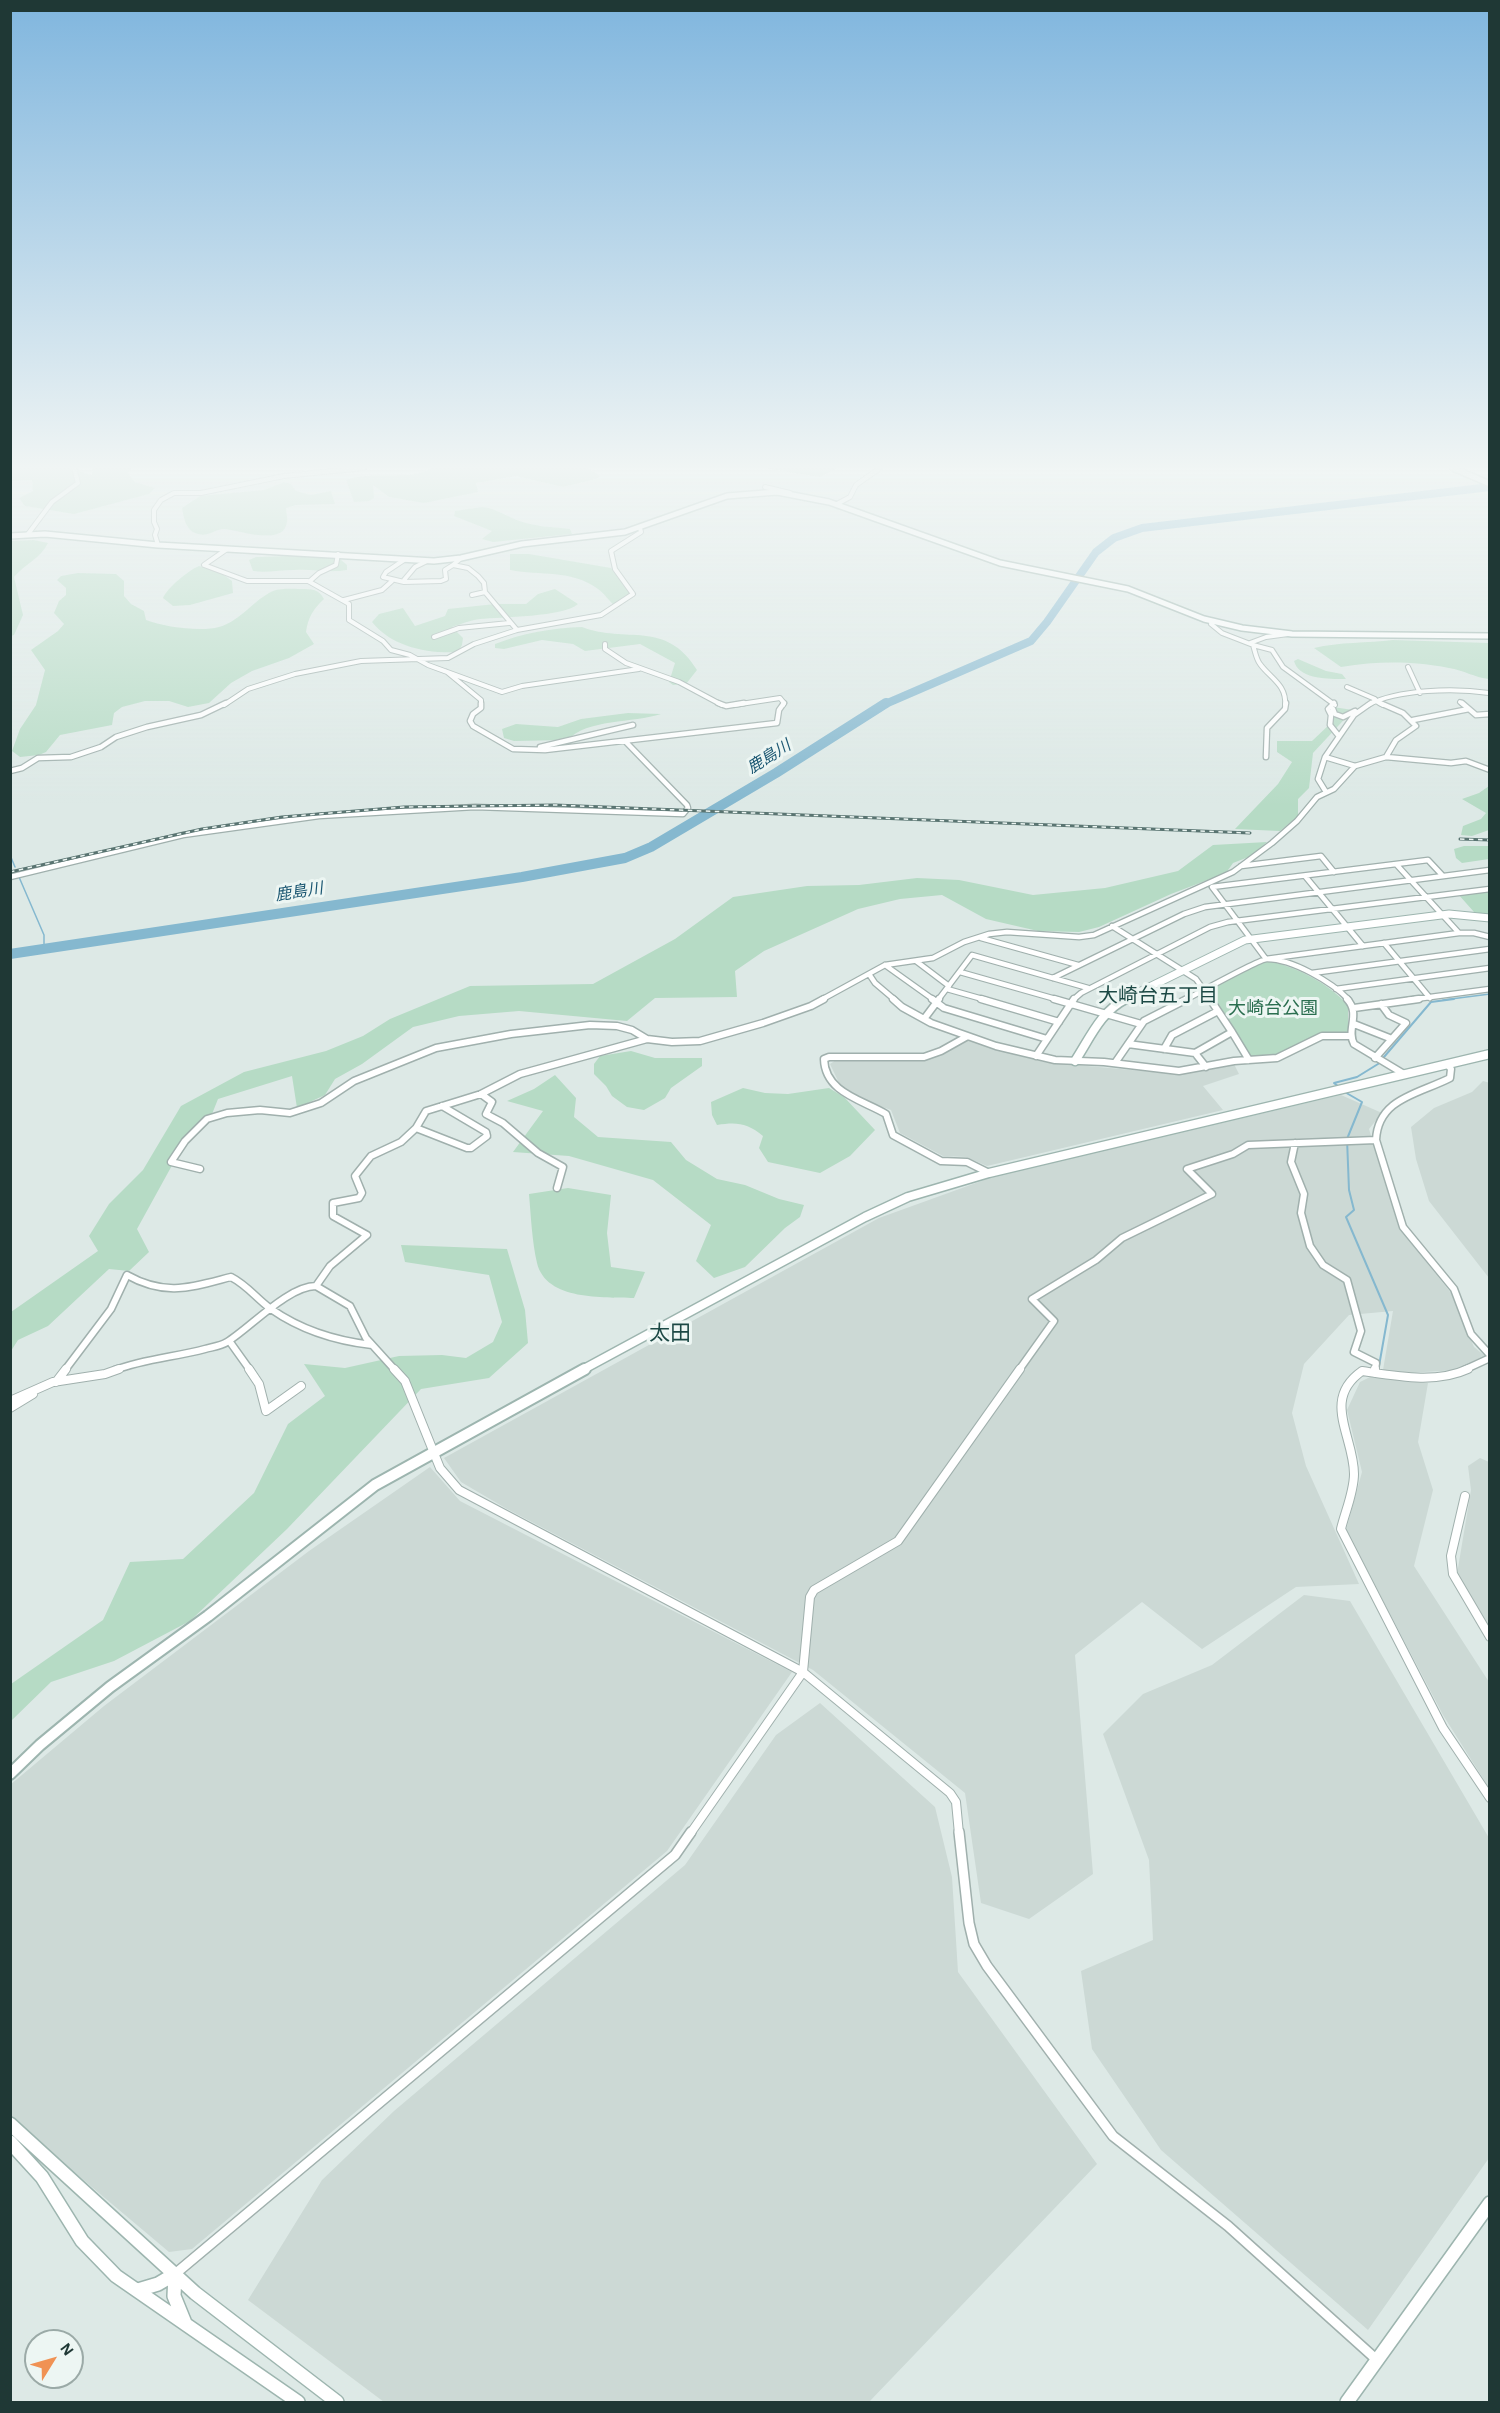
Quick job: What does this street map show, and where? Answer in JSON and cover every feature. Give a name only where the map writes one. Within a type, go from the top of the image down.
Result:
[{"type":"street","points":[[244,581],[310,581],[349,604],[349,620],[383,641],[391,650],[410,655],[447,672],[502,692],[522,686],[640,669]]},
{"type":"street","points":[[343,600],[382,590],[392,581],[397,581]]},
{"type":"street","points":[[407,581],[421,584],[444,581]]},
{"type":"street","points":[[483,581],[485,592],[517,630]]},
{"type":"street","points":[[10,771],[22,768],[38,758],[71,757],[101,747],[113,738],[147,727],[201,715],[222,706],[248,689],[295,674],[361,661],[448,658],[474,644],[517,630],[601,615],[633,594],[623,581]]},
{"type":"street","points":[[1083,581],[1128,589],[1213,622],[1242,628],[1292,634],[1490,636]]},
{"type":"street","points":[[472,595],[485,592]]},
{"type":"street","points":[[1213,622],[1211,624],[1222,633],[1272,650],[1283,667],[1317,689],[1334,706]]},
{"type":"street","points":[[434,637],[459,628],[509,623]]},
{"type":"street","points":[[1252,644],[1266,637],[1292,634]]},
{"type":"street","points":[[447,672],[481,700],[481,708],[473,714],[470,721],[472,727],[481,734],[497,739],[515,750],[625,741],[777,723],[779,710],[784,703],[780,698],[726,706],[679,682],[640,669],[613,655],[605,649],[606,644]]},
{"type":"street","points":[[1252,644],[1258,663],[1279,682],[1286,698],[1285,709],[1267,728],[1266,757]]},
{"type":"street","points":[[1408,668],[1420,693]]},
{"type":"street","points":[[1347,687],[1413,720],[1468,709]]},
{"type":"street","points":[[1334,706],[1333,712],[1343,717],[1375,700],[1389,696],[1460,689],[1489,694]]},
{"type":"street","points":[[1460,702],[1476,715],[1490,714]]},
{"type":"street","points":[[1334,706],[1328,709],[1330,725],[1338,735]]},
{"type":"street","points":[[1326,792],[1318,779],[1325,758],[1338,735],[1362,708]]},
{"type":"street","points":[[1386,757],[1396,740],[1415,729],[1413,720]]},
{"type":"street","points":[[530,749],[633,725]]},
{"type":"street","points":[[10,877],[183,835],[319,816],[475,807],[683,814],[688,808],[687,805],[625,741]]},
{"type":"street","points":[[1325,758],[1355,766],[1386,757],[1451,763],[1466,761],[1489,769]]},
{"type":"street","points":[[200,1169],[171,1162],[185,1141],[207,1119],[227,1113],[260,1110],[290,1113],[321,1104],[354,1081],[436,1048],[511,1034],[590,1025],[617,1026],[647,1039],[672,1042],[700,1041],[751,1027],[811,1006],[885,965],[933,958],[979,937],[1007,932],[1087,937],[1205,883],[1228,875],[1272,843],[1297,821],[1307,806],[1334,789],[1355,766]]},
{"type":"street","points":[[1239,866],[1321,856],[1334,872]]},
{"type":"street","points":[[1405,1075],[1354,1044],[1351,1036],[1354,1008],[1348,999],[1311,973],[1293,965],[1266,959],[1212,887],[1428,860],[1443,876]]},
{"type":"street","points":[[1396,864],[1459,933]]},
{"type":"street","points":[[1053,978],[1184,914],[1224,904],[1490,870]]},
{"type":"street","points":[[1305,876],[1364,946]]},
{"type":"street","points":[[1036,1056],[1071,1004],[1088,988],[1210,927],[1237,921],[1490,889]]},
{"type":"street","points":[[1075,1061],[1105,1014],[1120,1001],[1232,945],[1251,939],[1442,915],[1467,914],[1490,918]]},
{"type":"street","points":[[1112,926],[1196,979],[1249,1060]]},
{"type":"street","points":[[1115,1063],[1142,1024],[1150,1017],[1266,959],[1459,933],[1474,933],[1490,937]]},
{"type":"street","points":[[979,937],[1079,965]]},
{"type":"street","points":[[1384,943],[1430,998]]},
{"type":"street","points":[[1311,973],[1490,949]]},
{"type":"street","points":[[924,1019],[972,955],[1088,988]]},
{"type":"street","points":[[915,961],[948,987],[1059,1022]]},
{"type":"street","points":[[885,965],[944,1008],[1047,1039]]},
{"type":"street","points":[[1336,989],[1490,969]]},
{"type":"street","points":[[960,972],[1142,1024]]},
{"type":"street","points":[[869,974],[875,983],[902,1007],[924,1019],[966,1037],[1036,1056],[1167,1070],[1277,1058],[1322,1036],[1351,1036]]},
{"type":"street","points":[[1354,1008],[1490,989]]},
{"type":"street","points":[[1375,1058],[1406,1023],[1389,1015],[1381,1004]]},
{"type":"street","points":[[1164,1049],[1172,1035],[1218,1011]]},
{"type":"street","points":[[1354,1024],[1392,1039]]},
{"type":"street","points":[[1128,1044],[1195,1053],[1232,1032]]},
{"type":"street","points":[[966,1037],[941,1051],[924,1057],[829,1057],[824,1059],[823,1064],[835,1088],[851,1099],[886,1114],[893,1135],[941,1161],[967,1162],[989,1173]]},
{"type":"street","points":[[316,1286],[330,1266],[367,1235],[333,1215],[333,1203],[359,1198],[362,1193],[355,1176],[370,1156],[401,1142],[416,1128],[426,1111],[481,1094],[520,1074],[647,1039]]},
{"type":"street","points":[[1195,1053],[1206,1067]]},
{"type":"street","points":[[10,1774],[40,1745],[110,1687],[208,1616],[375,1485],[433,1451],[865,1217],[908,1197],[989,1173],[1490,1054]]},
{"type":"street","points":[[1447,1064],[1451,1070],[1450,1078],[1402,1099],[1388,1109],[1375,1128],[1376,1140],[1403,1227],[1454,1289],[1471,1334],[1490,1356],[1457,1374],[1410,1378],[1362,1371],[1352,1378],[1339,1407],[1350,1445],[1354,1476],[1341,1529],[1443,1728],[1490,1798]]},
{"type":"street","points":[[481,1094],[492,1102],[486,1114],[503,1123],[538,1153],[562,1167],[557,1188]]},
{"type":"street","points":[[416,1128],[435,1134],[462,1149],[470,1149],[487,1136],[486,1132],[442,1106]]},
{"type":"street","points":[[138,2290],[158,2284],[175,2274],[669,1861],[707,1811],[803,1672],[810,1597],[814,1590],[898,1540],[1054,1321],[1032,1299],[1096,1260],[1122,1238],[1212,1194],[1187,1169],[1233,1154],[1248,1145],[1376,1140]]},
{"type":"street","points":[[1295,1143],[1291,1162],[1304,1194],[1301,1213],[1306,1235],[1310,1246],[1323,1265],[1347,1280],[1361,1331],[1354,1353],[1376,1363],[1375,1373]]},
{"type":"street","points":[[56,1382],[111,1309],[127,1275],[141,1283],[185,1288],[204,1286],[231,1277],[247,1286],[270,1308],[292,1321],[352,1343],[372,1345]]},
{"type":"street","points":[[10,1401],[56,1382],[105,1374],[137,1362],[216,1348],[230,1342],[270,1308],[308,1286],[316,1286],[350,1305],[372,1345],[405,1381],[440,1468],[450,1482],[469,1497],[803,1672],[950,1793],[956,1802],[969,1923],[974,1944],[987,1966],[1113,2136],[1228,2226],[1378,2360]]},
{"type":"street","points":[[230,1342],[259,1383],[266,1411],[301,1386]]},
{"type":"street","points":[[10,1408],[31,1396],[37,1389]]},
{"type":"street","points":[[1465,1496],[1451,1556],[1453,1574],[1490,1637]]},
{"type":"street","points":[[10,2124],[175,2274],[337,2403]]},
{"type":"street","points":[[10,2142],[42,2177],[82,2241],[116,2276],[298,2403]]},
{"type":"street","points":[[1347,2403],[1490,2203]]},
{"type":"street","points":[[175,2274],[174,2296],[185,2324]]},
{"type":"shaded area","points":[[966,1040],[1044,1062],[1175,1074],[1234,1064],[1239,1074],[1203,1086],[1223,1110],[987,1166],[966,1157],[943,1156],[900,1133],[891,1110],[855,1097],[840,1085],[830,1064],[836,1060],[926,1060]]},
{"type":"shaded area","points":[[1483,1081],[1490,1083],[1489,1278],[1429,1201],[1416,1159],[1411,1127],[1434,1108],[1472,1092]]},
{"type":"shaded area","points":[[1341,1095],[1382,1113],[1369,1129],[1399,1228],[1451,1293],[1474,1347],[1485,1356],[1457,1370],[1408,1373],[1383,1370],[1393,1311],[1349,1315],[1304,1364],[1292,1413],[1306,1466],[1359,1584],[1296,1587],[1202,1649],[1142,1602],[1075,1655],[1093,1874],[1029,1919],[981,1903],[965,1793],[813,1670],[507,1509],[461,1482],[444,1458],[879,1218],[998,1175]]},
{"type":"shaded area","points":[[1370,1377],[1428,1383],[1418,1442],[1433,1490],[1414,1566],[1489,1682],[1489,1788],[1443,1715],[1346,1530],[1362,1472],[1347,1410],[1360,1382]]},
{"type":"shaded area","points":[[1480,1458],[1489,1462],[1489,1629],[1457,1574],[1471,1490],[1468,1466]]},
{"type":"shaded area","points":[[430,1467],[460,1501],[792,1672],[667,1851],[192,2249],[169,2252],[11,2119],[10,1785],[104,1706],[309,1551]]},
{"type":"shaded area","points":[[1304,1595],[1350,1601],[1489,1838],[1489,2158],[1368,2330],[1161,2150],[1092,2049],[1081,1971],[1153,1940],[1149,1860],[1103,1734],[1143,1694],[1212,1665]]},
{"type":"shaded area","points":[[820,1703],[935,1807],[952,1877],[958,1972],[1097,2164],[869,2402],[384,2402],[248,2300],[322,2180],[394,2111],[685,1865],[776,1735]]},
{"type":"green space","points":[[11,581],[15,581],[23,615],[14,635],[11,636]]},
{"type":"green space","points":[[58,581],[124,581],[124,596],[131,604],[144,611],[146,620],[162,625],[203,629],[227,624],[276,590],[312,590],[320,593],[324,599],[312,614],[307,627],[306,632],[314,644],[289,658],[252,671],[231,683],[209,703],[188,707],[169,701],[145,701],[122,707],[114,713],[112,725],[60,735],[46,752],[20,757],[12,751],[20,729],[36,705],[45,670],[31,650],[64,624],[54,613],[59,601],[66,595],[66,588]]},
{"type":"green space","points":[[178,581],[231,581],[233,593],[190,605],[173,606],[163,598]]},
{"type":"green space","points":[[583,581],[622,581],[632,593],[615,606],[598,589]]},
{"type":"green space","points":[[555,589],[578,604],[560,612],[480,619],[452,627],[463,638],[458,652],[435,652],[411,647],[390,638],[372,622],[379,614],[403,608],[415,626],[445,616],[448,609],[495,604],[526,604],[538,594]]},
{"type":"green space","points":[[582,627],[598,632],[659,638],[685,654],[697,670],[686,684],[673,685],[669,682],[675,663],[640,644],[585,651],[573,644],[542,640],[504,649],[495,648],[495,644],[527,634]]},
{"type":"green space","points":[[1393,640],[1489,643],[1489,679],[1454,669],[1421,664],[1382,663],[1341,667],[1314,648]]},
{"type":"green space","points":[[1298,659],[1326,671],[1342,674],[1346,679],[1308,675],[1297,667],[1294,661]]},
{"type":"green space","points":[[1333,707],[1353,710],[1313,753],[1309,788],[1298,799],[1298,816],[1280,831],[1235,829],[1278,784],[1292,762],[1277,752],[1277,741],[1312,741],[1332,722]]},
{"type":"green space","points":[[628,713],[661,714],[586,728],[568,740],[514,741],[504,738],[502,729],[516,724],[558,727],[581,719]]},
{"type":"green space","points":[[1489,786],[1489,830],[1472,836],[1461,835],[1463,826],[1481,819],[1486,813],[1462,799],[1479,793]]},
{"type":"green space","points":[[1267,842],[1251,856],[1233,863],[1226,873],[1171,894],[1099,927],[1079,932],[1038,931],[986,919],[942,895],[900,899],[858,909],[764,951],[735,971],[737,997],[655,998],[627,1021],[519,1011],[459,1016],[413,1027],[362,1064],[335,1079],[325,1095],[297,1108],[292,1076],[218,1099],[208,1124],[181,1149],[137,1229],[149,1252],[129,1271],[109,1269],[48,1326],[18,1340],[11,1351],[11,1312],[98,1251],[89,1236],[109,1204],[143,1170],[181,1106],[244,1072],[326,1051],[363,1036],[390,1019],[470,986],[593,984],[675,939],[733,897],[807,886],[859,885],[917,878],[959,880],[1033,895],[1105,888],[1178,871],[1213,845]]},
{"type":"green space","points":[[1464,846],[1489,846],[1489,859],[1462,863],[1456,858],[1454,849]]},
{"type":"green space","points":[[1489,890],[1489,915],[1474,912],[1458,894]]},
{"type":"green space","name":"大崎台公園","points":[[1270,961],[1312,977],[1340,997],[1348,1005],[1348,1032],[1332,1035],[1278,1056],[1251,1058],[1209,989],[1262,962]]},
{"type":"green space","points":[[631,1051],[655,1058],[702,1058],[702,1066],[671,1088],[665,1098],[644,1110],[627,1107],[612,1096],[594,1074],[594,1064],[600,1056]]},
{"type":"green space","points":[[555,1075],[576,1098],[574,1117],[598,1137],[671,1142],[686,1160],[717,1179],[745,1185],[779,1199],[804,1205],[800,1217],[785,1228],[745,1267],[714,1278],[696,1261],[711,1225],[653,1180],[569,1156],[513,1152],[543,1111],[507,1101],[534,1089]]},
{"type":"green space","points":[[743,1088],[765,1093],[788,1094],[829,1088],[844,1097],[875,1130],[850,1156],[820,1173],[768,1162],[759,1148],[763,1136],[742,1124],[717,1125],[712,1115],[711,1102]]},
{"type":"green space","points":[[568,1188],[611,1195],[607,1233],[611,1267],[645,1272],[634,1298],[592,1297],[564,1291],[543,1275],[535,1255],[529,1194]]},
{"type":"green space","points":[[401,1245],[507,1249],[525,1310],[528,1343],[489,1378],[421,1389],[287,1529],[190,1621],[114,1661],[51,1682],[11,1721],[11,1684],[103,1620],[130,1562],[183,1559],[254,1493],[288,1424],[325,1396],[304,1364],[345,1368],[399,1356],[442,1355],[466,1358],[493,1342],[502,1322],[489,1275],[405,1262]]},
{"type":"waterway","name":"鹿島川","points":[[883,705],[1031,641],[1076,581]]},
{"type":"waterway","name":"鹿島川","points":[[10,954],[522,877],[625,858],[651,847],[776,773],[886,703]]},
{"type":"waterway","points":[[10,855],[15,867]]},
{"type":"waterway","points":[[19,877],[44,935],[44,948]]},
{"type":"waterway","points":[[1443,1000],[1490,994]]},
{"type":"waterway","points":[[1339,1087],[1334,1083],[1357,1077],[1378,1064],[1431,1002],[1454,999]]},
{"type":"waterway","points":[[1343,1091],[1362,1102],[1347,1139],[1349,1190],[1354,1210],[1346,1217],[1388,1315],[1379,1366]]},
{"type":"railway","points":[[10,872],[202,829],[282,817],[404,807],[555,805],[1250,833]]},
{"type":"railway","points":[[1460,839],[1490,840]]},
{"type":"district","name":"大崎台五丁目","points":[[1158,996]]},
{"type":"district","name":"太田","points":[[670,1334]]}]
